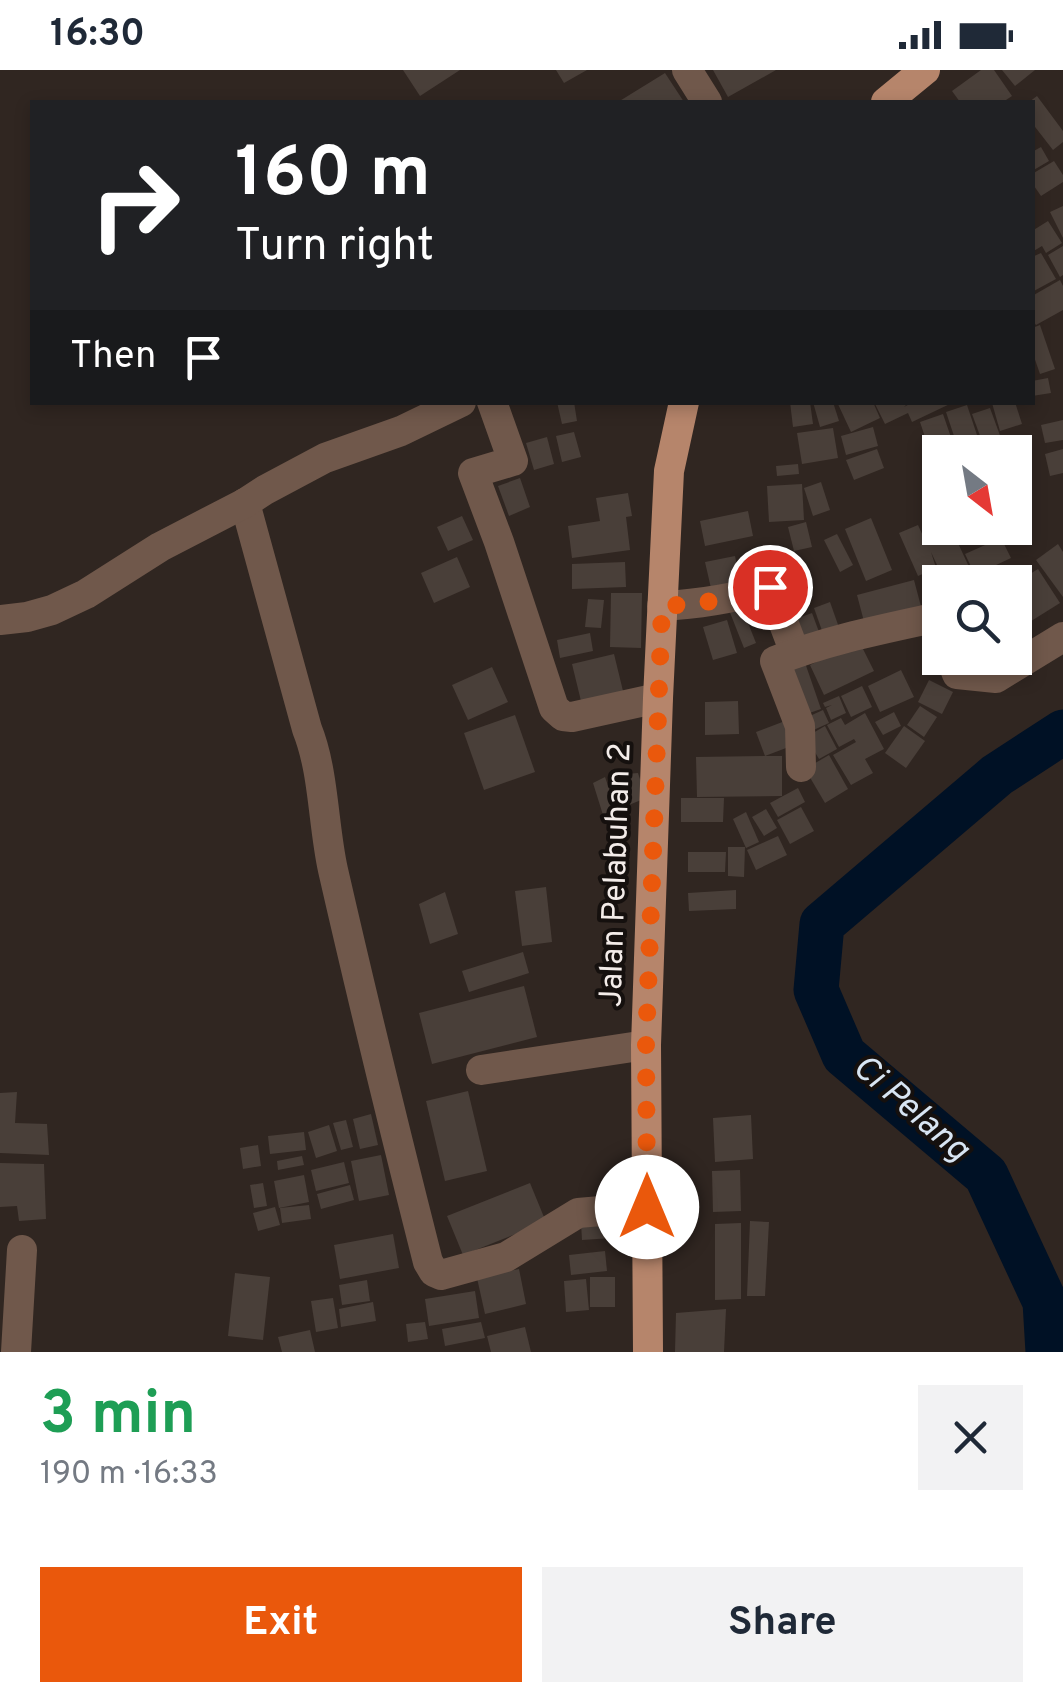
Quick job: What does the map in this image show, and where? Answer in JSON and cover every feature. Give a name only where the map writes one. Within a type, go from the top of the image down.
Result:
[{"type":"main road","points":[[888,100],[925,70]]},
{"type":"main road","name":"Jalan Pelabuhan 2","points":[[648,1352],[646,1045],[658,698],[669,471],[683,405]]},
{"type":"street","points":[[687,70],[706,100]]},
{"type":"street","points":[[0,620],[52,610],[86,594],[160,547],[325,458],[400,431],[455,405]]},
{"type":"street","points":[[493,405],[512,461],[474,474],[554,708],[563,716],[572,717],[658,698]]},
{"type":"street","points":[[246,503],[314,747],[328,850],[428,1262],[441,1275],[506,1257],[578,1213],[647,1207]]},
{"type":"street","points":[[662,606],[700,604],[770,587],[796,653]]},
{"type":"street","points":[[801,767],[800,726],[775,661],[862,634],[922,621]]},
{"type":"street","points":[[1032,656],[1063,637]]},
{"type":"street","points":[[967,675],[1001,675]]},
{"type":"street","points":[[481,1070],[646,1045]]},
{"type":"street","points":[[16,1352],[22,1250]]},
{"type":"building","points":[[403,70],[460,70],[420,96]]},
{"type":"building","points":[[556,70],[587,70],[564,83]]},
{"type":"building","points":[[713,70],[776,70],[728,97]]},
{"type":"building","points":[[981,70],[994,70],[1012,96],[1006,100],[959,100],[952,91]]},
{"type":"building","points":[[1002,70],[1035,70],[1015,86]]},
{"type":"building","points":[[665,73],[683,100],[621,100]]},
{"type":"building","points":[[1037,96],[1063,131],[1063,142],[1053,150],[1035,127],[1035,100],[1032,100]]},
{"type":"building","points":[[1041,147],[1049,161],[1035,169],[1035,150]]},
{"type":"building","points":[[1054,161],[1063,182],[1041,196],[1035,187],[1035,172]]},
{"type":"building","points":[[1063,206],[1063,238],[1050,212]]},
{"type":"building","points":[[1048,221],[1062,243],[1046,253],[1042,246],[1035,250],[1035,229]]},
{"type":"building","points":[[1063,246],[1063,275],[1060,277],[1048,255]]},
{"type":"building","points":[[1041,253],[1056,279],[1035,290],[1035,256]]},
{"type":"building","points":[[1060,280],[1063,310],[1036,325],[1035,294]]},
{"type":"building","points":[[1040,325],[1055,369],[1040,374],[1035,360],[1035,327]]},
{"type":"building","points":[[1048,378],[1051,393],[1035,396],[1035,380]]},
{"type":"building","points":[[558,405],[574,405],[577,421],[562,424]]},
{"type":"building","points":[[790,405],[810,405],[813,424],[793,427]]},
{"type":"building","points":[[814,405],[834,405],[839,421],[820,427]]},
{"type":"building","points":[[838,405],[874,405],[880,418],[851,432]]},
{"type":"building","points":[[876,405],[948,405],[912,422],[908,413],[885,424]]},
{"type":"building","points":[[967,405],[977,435],[954,435],[946,412]]},
{"type":"building","points":[[993,405],[1016,405],[1022,424],[1000,431]]},
{"type":"building","points":[[990,408],[1000,435],[980,435],[972,414]]},
{"type":"building","points":[[943,414],[950,435],[924,435],[920,422]]},
{"type":"building","points":[[1063,420],[1063,440],[1045,443],[1041,425]]},
{"type":"building","points":[[873,427],[878,446],[846,455],[841,436]]},
{"type":"building","points":[[833,428],[838,458],[802,464],[797,433]]},
{"type":"building","points":[[574,432],[581,457],[562,462],[556,436]]},
{"type":"building","points":[[547,437],[554,464],[534,470],[526,443]]},
{"type":"building","points":[[877,449],[884,468],[854,480],[846,460]]},
{"type":"building","points":[[1063,449],[1063,473],[1050,476],[1045,454]]},
{"type":"building","points":[[798,464],[799,474],[777,476],[776,466]]},
{"type":"building","points":[[520,478],[530,507],[509,516],[498,486]]},
{"type":"building","points":[[821,482],[830,510],[813,516],[804,488]]},
{"type":"building","points":[[802,484],[804,520],[769,522],[767,486]]},
{"type":"building","points":[[628,493],[632,516],[626,517],[630,550],[572,558],[568,526],[600,521],[596,498]]},
{"type":"building","points":[[748,511],[753,536],[705,546],[700,521]]},
{"type":"building","points":[[462,516],[473,540],[448,551],[437,527]]},
{"type":"building","points":[[871,518],[892,570],[866,581],[845,529]]},
{"type":"building","points":[[806,522],[812,547],[794,551],[788,527]]},
{"type":"building","points":[[918,525],[922,545],[959,545],[968,565],[937,565],[931,552],[935,565],[922,565],[922,574],[918,576],[899,533]]},
{"type":"building","points":[[837,534],[853,565],[840,572],[824,540]]},
{"type":"building","points":[[1058,544],[1063,552],[1063,597],[1036,560]]},
{"type":"building","points":[[985,545],[1004,545],[1011,558],[996,565],[970,565],[965,554]]},
{"type":"building","points":[[735,556],[742,590],[713,597],[705,562]]},
{"type":"building","points":[[457,557],[470,587],[434,603],[421,573]]},
{"type":"building","points":[[766,560],[773,577],[752,587],[745,569]]},
{"type":"building","points":[[625,562],[626,587],[572,589],[572,564]]},
{"type":"building","points":[[1038,569],[1060,603],[1032,620],[1032,573]]},
{"type":"building","points":[[914,580],[922,614],[866,629],[857,595]]},
{"type":"building","points":[[611,593],[642,593],[641,648],[610,647]]},
{"type":"building","points":[[588,599],[604,600],[601,628],[585,627]]},
{"type":"building","points":[[739,600],[756,643],[744,648],[727,605]]},
{"type":"building","points":[[830,602],[842,636],[826,642],[814,608]]},
{"type":"building","points":[[812,613],[822,640],[800,648],[790,621]]},
{"type":"building","points":[[727,620],[737,653],[713,660],[703,627]]},
{"type":"building","points":[[590,633],[593,651],[560,658],[557,640]]},
{"type":"building","points":[[859,641],[874,671],[824,695],[810,665]]},
{"type":"building","points":[[614,654],[623,691],[581,701],[572,664]]},
{"type":"building","points":[[802,654],[821,709],[798,717],[779,662]]},
{"type":"building","points":[[492,667],[508,702],[468,720],[452,685]]},
{"type":"building","points":[[901,670],[914,697],[880,712],[868,686]]},
{"type":"building","points":[[929,680],[953,692],[942,714],[918,702]]},
{"type":"building","points":[[862,686],[872,707],[851,717],[841,696]]},
{"type":"building","points":[[839,696],[846,713],[831,720],[826,708],[832,705],[825,707],[823,703]]},
{"type":"building","points":[[738,701],[739,734],[705,735],[705,702]]},
{"type":"building","points":[[920,706],[937,717],[924,737],[907,725]]},
{"type":"building","points":[[823,710],[829,723],[807,733],[801,720]]},
{"type":"building","points":[[894,712],[901,726],[883,735],[875,722]]},
{"type":"building","points":[[865,713],[884,749],[865,759],[873,773],[851,785],[833,755],[856,742],[854,739],[839,747],[827,725],[841,718],[845,725]]},
{"type":"building","points":[[515,715],[535,772],[484,790],[464,733]]},
{"type":"building","points":[[785,721],[794,745],[765,756],[756,732]]},
{"type":"building","points":[[825,726],[837,749],[819,759],[806,737]]},
{"type":"building","points":[[904,726],[925,741],[906,768],[885,753]]},
{"type":"building","points":[[829,755],[848,789],[825,803],[805,769]]},
{"type":"building","points":[[782,756],[782,796],[697,797],[696,757]]},
{"type":"building","points":[[638,773],[646,798],[624,807],[614,775]]},
{"type":"building","points":[[605,777],[616,809],[603,815],[593,783]]},
{"type":"building","points":[[798,788],[805,802],[778,817],[770,803]]},
{"type":"building","points":[[681,798],[724,798],[723,822],[681,822]]},
{"type":"building","points":[[801,807],[814,831],[790,844],[777,820]]},
{"type":"building","points":[[766,809],[777,828],[764,836],[752,817]]},
{"type":"building","points":[[746,812],[759,842],[746,848],[733,819]]},
{"type":"building","points":[[778,836],[787,855],[756,870],[747,850]]},
{"type":"building","points":[[728,847],[745,847],[744,877],[728,876]]},
{"type":"building","points":[[688,852],[726,852],[725,872],[688,872]]},
{"type":"building","points":[[546,887],[552,942],[522,946],[515,891]]},
{"type":"building","points":[[736,890],[736,909],[689,911],[688,893]]},
{"type":"building","points":[[445,892],[458,934],[430,944],[419,904]]},
{"type":"building","points":[[523,952],[529,973],[469,992],[462,971]]},
{"type":"building","points":[[524,986],[537,1037],[432,1064],[419,1013]]},
{"type":"building","points":[[468,1091],[487,1171],[445,1181],[426,1101]]},
{"type":"building","points":[[17,1092],[15,1123],[47,1124],[49,1155],[0,1153],[0,1093]]},
{"type":"building","points":[[371,1114],[378,1145],[360,1149],[353,1119]]},
{"type":"building","points":[[751,1115],[753,1159],[715,1162],[713,1118]]},
{"type":"building","points":[[346,1120],[353,1147],[341,1150],[333,1123]]},
{"type":"building","points":[[329,1125],[337,1151],[316,1158],[308,1132]]},
{"type":"building","points":[[304,1132],[306,1150],[270,1154],[268,1136]]},
{"type":"building","points":[[258,1145],[261,1166],[243,1169],[240,1148]]},
{"type":"building","points":[[381,1155],[389,1195],[359,1201],[351,1161]]},
{"type":"building","points":[[302,1156],[304,1165],[278,1170],[277,1161]]},
{"type":"building","points":[[344,1162],[349,1183],[316,1191],[311,1170]]},
{"type":"building","points":[[0,1163],[44,1164],[46,1219],[19,1221],[17,1206],[0,1207]]},
{"type":"building","points":[[740,1170],[741,1211],[713,1212],[712,1171]]},
{"type":"building","points":[[304,1175],[309,1202],[279,1208],[274,1181]]},
{"type":"building","points":[[263,1183],[267,1206],[254,1208],[250,1185]]},
{"type":"building","points":[[530,1183],[546,1222],[463,1255],[447,1216]]},
{"type":"building","points":[[350,1185],[354,1200],[321,1209],[317,1194]]},
{"type":"building","points":[[309,1205],[311,1219],[282,1223],[280,1208]]},
{"type":"building","points":[[275,1207],[280,1225],[258,1231],[253,1213]]},
{"type":"building","points":[[611,1221],[612,1238],[582,1240],[581,1223]]},
{"type":"building","points":[[750,1221],[769,1222],[765,1296],[747,1296]]},
{"type":"building","points":[[741,1223],[741,1299],[715,1300],[715,1224]]},
{"type":"building","points":[[393,1234],[399,1268],[340,1279],[334,1245]]},
{"type":"building","points":[[605,1251],[607,1271],[571,1275],[569,1255]]},
{"type":"building","points":[[519,1269],[526,1304],[485,1314],[477,1278]]},
{"type":"building","points":[[235,1273],[270,1277],[263,1340],[228,1336]]},
{"type":"building","points":[[590,1277],[615,1277],[615,1307],[590,1307]]},
{"type":"building","points":[[586,1279],[589,1310],[566,1312],[564,1281]]},
{"type":"building","points":[[367,1280],[370,1301],[342,1305],[339,1285]]},
{"type":"building","points":[[475,1291],[479,1318],[429,1326],[425,1299]]},
{"type":"building","points":[[333,1298],[338,1328],[316,1332],[311,1301]]},
{"type":"building","points":[[373,1302],[376,1321],[341,1327],[339,1309]]},
{"type":"building","points":[[726,1309],[724,1352],[675,1352],[676,1313]]},
{"type":"building","points":[[425,1322],[428,1339],[408,1342],[406,1324]]},
{"type":"building","points":[[481,1322],[485,1338],[445,1346],[442,1329]]},
{"type":"building","points":[[525,1327],[531,1352],[491,1352],[487,1336]]},
{"type":"building","points":[[310,1330],[315,1352],[282,1352],[278,1337]]},
{"type":"waterway","name":"Ci Pelang","points":[[1048,1352],[1045,1302],[986,1175],[844,1055],[816,990],[822,924],[997,775],[1063,732]]},
{"type":"route","points":[[647,1207],[646,1045],[662,606],[700,604],[770,587]]}]
